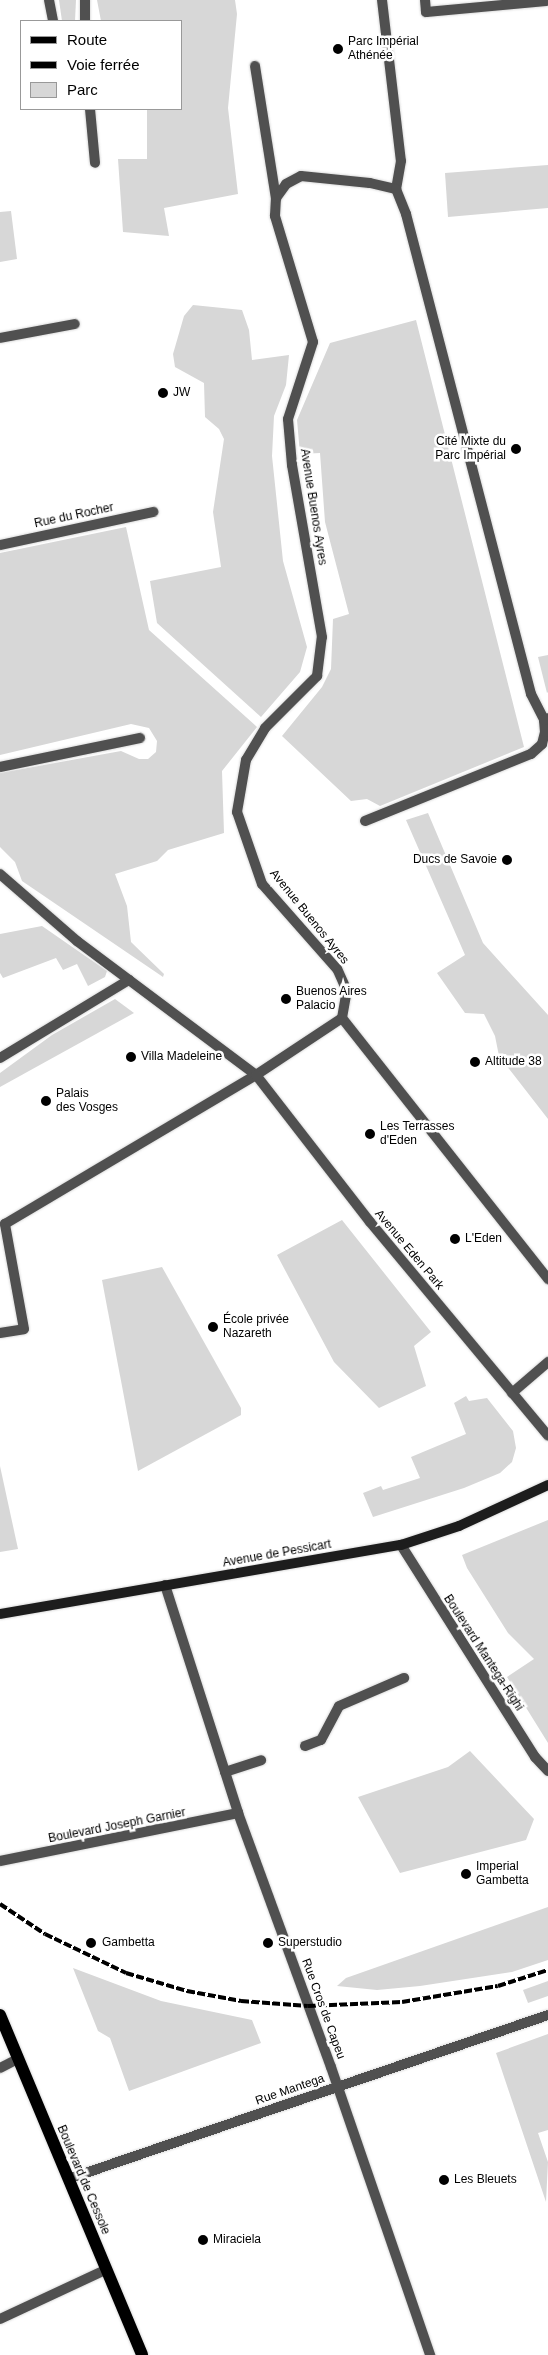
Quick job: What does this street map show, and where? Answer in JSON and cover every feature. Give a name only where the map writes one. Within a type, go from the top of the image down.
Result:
[{"type":"main road","name":"Boulevard de Cessole","points":[[0,2015],[142,2355]]},
{"type":"street","points":[[50,0],[53,20]]},
{"type":"street","points":[[85,0],[85,20]]},
{"type":"street","points":[[365,821],[532,754],[542,744],[546,719],[531,694],[406,214],[396,189],[401,160],[382,0]]},
{"type":"street","points":[[425,0],[426,12],[547,1]]},
{"type":"street","name":"Avenue Buenos Ayres","points":[[255,66],[276,198],[275,216],[313,342],[288,419],[292,465],[322,637],[317,676],[265,728],[246,760],[237,812],[262,884],[337,969],[347,991],[342,1018]]},
{"type":"street","points":[[90,110],[95,163]]},
{"type":"street","points":[[276,198],[286,184],[301,176],[370,183],[396,189]]},
{"type":"street","points":[[0,338],[75,324]]},
{"type":"street","name":"Rue du Rocher","points":[[0,544],[152,512]]},
{"type":"street","points":[[0,768],[140,738]]},
{"type":"street","points":[[0,874],[77,941],[256,1075]]},
{"type":"street","points":[[0,1058],[129,980]]},
{"type":"street","points":[[0,1333],[24,1328],[5,1224],[256,1075],[342,1018],[548,1280]]},
{"type":"street","name":"Avenue Eden Park","points":[[256,1075],[370,1222],[548,1436]]},
{"type":"street","points":[[512,1393],[548,1362]]},
{"type":"street","name":"Avenue de Pessicart","points":[[0,1614],[401,1545],[459,1526],[548,1485]]},
{"type":"street","name":"Boulevard Mantega-Righi","points":[[401,1545],[529,1748],[548,1771]]},
{"type":"street","name":"Rue Cros de Capeu","points":[[165,1585],[238,1812],[338,2086],[430,2355]]},
{"type":"street","points":[[305,1746],[321,1740],[339,1706],[404,1678]]},
{"type":"street","points":[[225,1772],[262,1760]]},
{"type":"street","name":"Boulevard Joseph Garnier","points":[[0,1861],[238,1812]]},
{"type":"street","name":"Rue Mantega","points":[[68,2179],[548,2015]]},
{"type":"street","points":[[0,2068],[18,2060]]},
{"type":"street","points":[[0,2319],[105,2270]]},
{"type":"green space","points":[[59,0],[76,0],[75,20],[62,20]]},
{"type":"green space","points":[[97,0],[235,0],[237,14],[228,108],[238,194],[164,208],[169,236],[123,232],[118,159],[147,159],[147,110],[182,110],[182,20],[101,20]]},
{"type":"green space","points":[[548,165],[548,208],[448,217],[445,173]]},
{"type":"green space","points":[[11,211],[17,259],[0,262],[0,212]]},
{"type":"green space","points":[[193,305],[242,310],[249,330],[252,360],[289,355],[286,385],[274,416],[272,456],[283,561],[307,647],[300,672],[261,717],[157,623],[150,581],[221,567],[213,512],[224,439],[219,429],[205,417],[204,383],[175,367],[173,354],[184,316]]},
{"type":"green space","points":[[416,320],[524,747],[380,806],[367,799],[351,801],[282,736],[322,687],[331,669],[333,619],[349,614],[325,522],[320,453],[300,454],[297,420],[330,343]]},
{"type":"green space","points":[[126,527],[149,630],[257,727],[222,771],[224,833],[168,850],[157,861],[115,874],[127,906],[131,942],[164,974],[163,977],[22,881],[15,862],[0,847],[0,773],[121,751],[139,759],[148,759],[156,752],[157,741],[149,728],[131,724],[0,755],[0,553]]},
{"type":"green space","points":[[548,655],[548,692],[547,693],[538,657]]},
{"type":"green space","points":[[428,813],[483,943],[548,1015],[548,1119],[499,1056],[495,1036],[484,1014],[465,1013],[437,973],[465,955],[406,820]]},
{"type":"green space","points":[[42,926],[107,971],[105,977],[88,986],[77,964],[63,970],[56,958],[3,978],[0,973],[0,934]]},
{"type":"green space","points":[[115,999],[134,1013],[0,1087],[0,1073],[52,1035]]},
{"type":"green space","points":[[342,1220],[431,1332],[414,1346],[426,1386],[379,1408],[334,1362],[277,1255]]},
{"type":"green space","points":[[162,1267],[241,1408],[241,1415],[138,1471],[102,1280]]},
{"type":"green space","points":[[466,1396],[469,1401],[487,1398],[513,1431],[516,1448],[512,1462],[500,1473],[464,1488],[373,1517],[363,1493],[381,1486],[383,1490],[420,1478],[411,1457],[466,1434],[454,1403]]},
{"type":"green space","points":[[0,1466],[18,1549],[0,1552]]},
{"type":"green space","points":[[548,1520],[548,1743],[507,1677],[534,1659],[508,1633],[467,1568],[462,1555]]},
{"type":"green space","points":[[470,1751],[534,1819],[526,1840],[400,1873],[358,1797],[448,1767]]},
{"type":"green space","points":[[548,1907],[548,1960],[512,1972],[420,1986],[377,1990],[337,1986],[346,1978]]},
{"type":"green space","points":[[73,1968],[161,2001],[252,2020],[261,2043],[129,2091],[110,2038],[98,2031]]},
{"type":"green space","points":[[548,1981],[548,1996],[528,2003],[523,1990]]},
{"type":"green space","points":[[548,2034],[548,2130],[538,2133],[548,2162],[546,2202],[496,2053]]},
{"type":"railway","points":[[0,1904],[45,1934],[126,1973],[187,1991],[241,2001],[308,2006],[402,2002],[498,1986],[548,1970]]},
{"type":"place","name":"Parc Impérial Athénée","points":[[338,49]]},
{"type":"place","name":"JW","points":[[163,393]]},
{"type":"place","name":"Cité Mixte du Parc Impérial","points":[[516,449]]},
{"type":"place","name":"Ducs de Savoie","points":[[507,860]]},
{"type":"place","name":"Buenos Aires Palacio","points":[[286,999]]},
{"type":"place","name":"Villa Madeleine","points":[[131,1057]]},
{"type":"place","name":"Altitude 38","points":[[475,1062]]},
{"type":"place","name":"Palais des Vosges","points":[[46,1101]]},
{"type":"place","name":"Les Terrasses d'Eden","points":[[370,1134]]},
{"type":"place","name":"L'Eden","points":[[455,1239]]},
{"type":"place","name":"École privée Nazareth","points":[[213,1327]]},
{"type":"place","name":"Imperial Gambetta","points":[[466,1874]]},
{"type":"place","name":"Gambetta","points":[[91,1943]]},
{"type":"place","name":"Superstudio","points":[[268,1943]]},
{"type":"place","name":"Les Bleuets","points":[[444,2180]]},
{"type":"place","name":"Miraciela","points":[[203,2240]]}]
